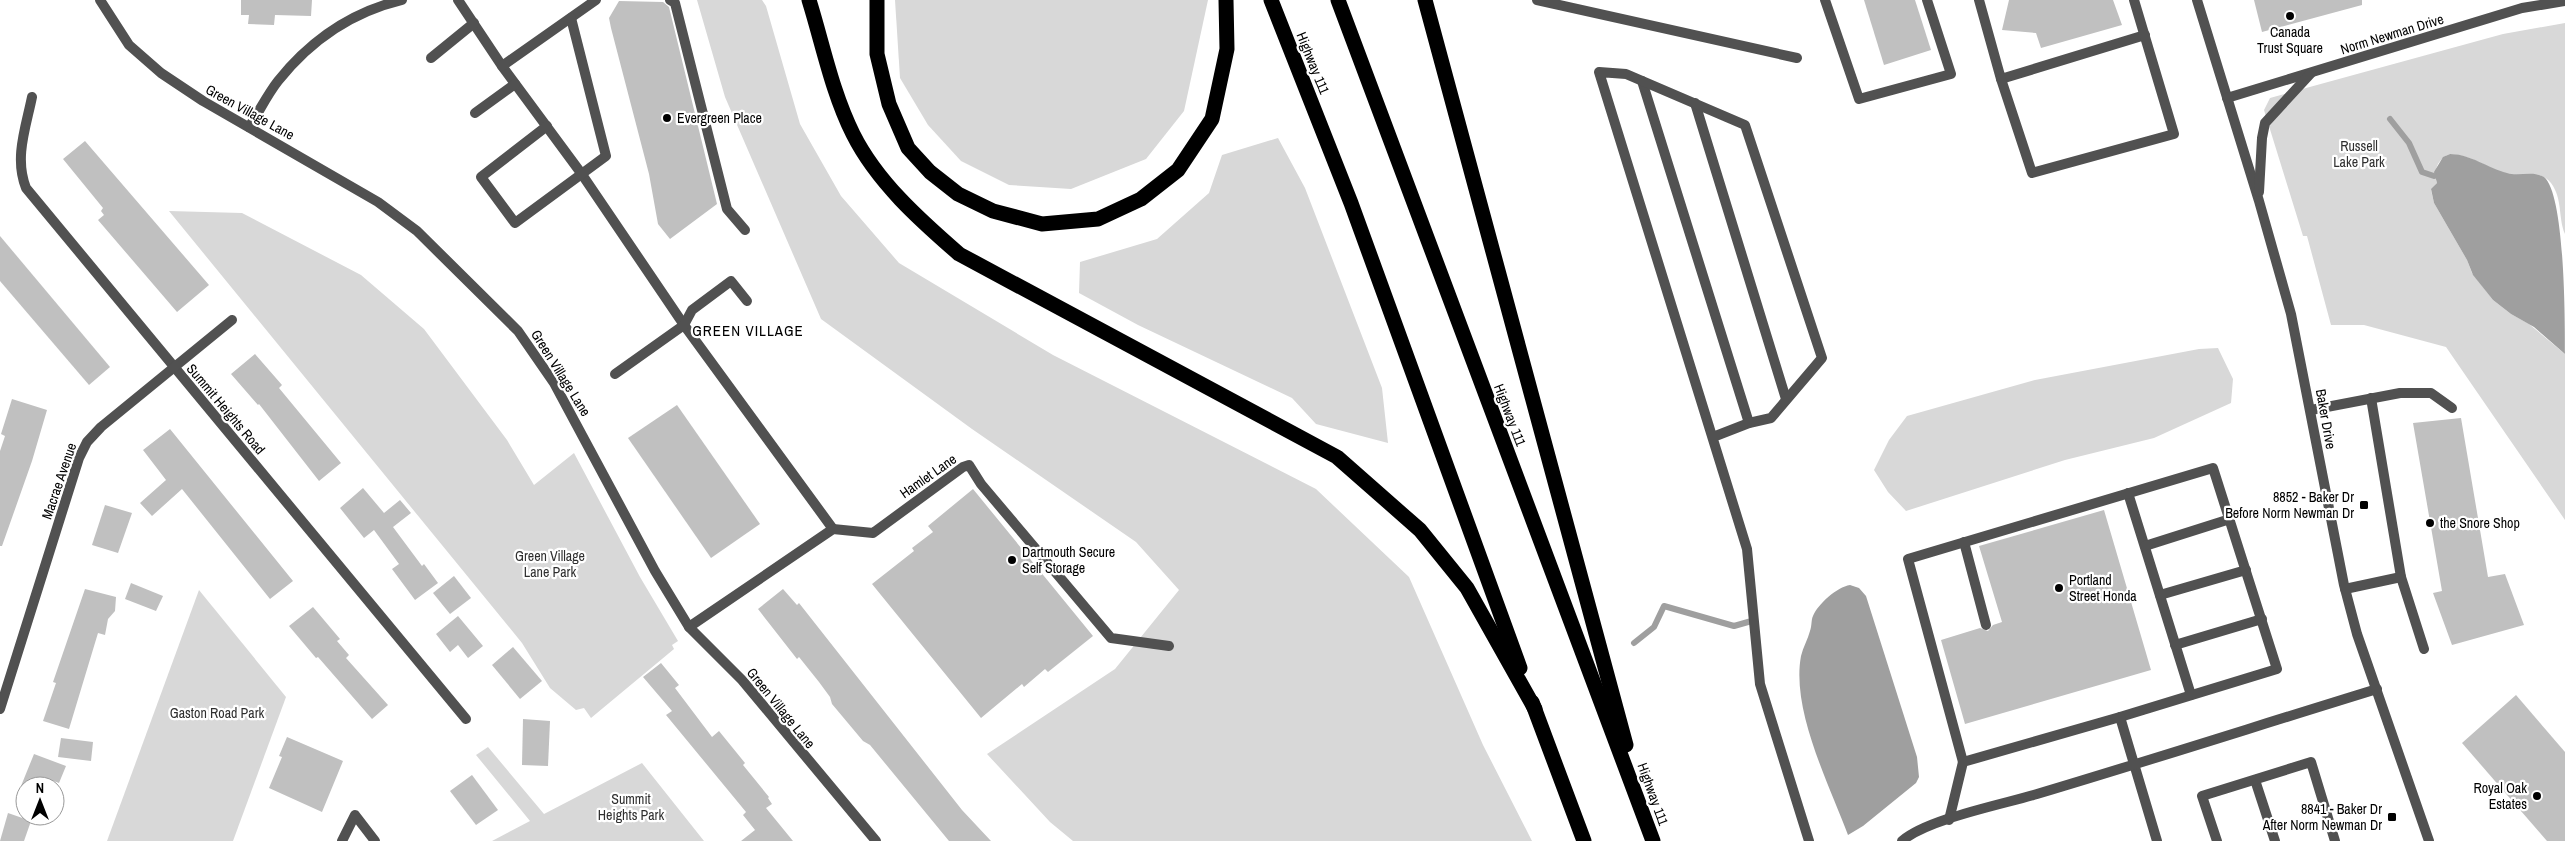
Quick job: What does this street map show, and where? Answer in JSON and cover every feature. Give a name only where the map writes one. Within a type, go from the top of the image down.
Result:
[{"type":"highway","points":[[809,0],[834,88],[854,135],[912,213],[959,254],[1337,457],[1420,530],[1467,588],[1535,709]]},
{"type":"highway","points":[[877,0],[875,10],[877,54],[889,104],[908,148],[930,172],[958,194],[993,211],[1042,224],[1098,219],[1140,199],[1178,170],[1212,119],[1227,49],[1226,0]]},
{"type":"highway","name":"Highway 111","points":[[1270,0],[1351,203],[1584,841]]},
{"type":"highway","name":"Highway 111","points":[[1338,0],[1651,837]]},
{"type":"highway","points":[[1425,0],[1651,837]]},
{"type":"street","name":"Green Village Lane","points":[[100,0],[129,45],[161,73],[181,88],[378,202],[417,231],[518,331],[554,383],[646,554],[689,627],[742,680],[876,841]]},
{"type":"street","points":[[249,127],[278,81],[326,33],[379,5],[402,0]]},
{"type":"street","points":[[458,0],[502,66],[581,173],[684,325],[833,529],[689,627]]},
{"type":"street","points":[[502,66],[596,0]]},
{"type":"street","points":[[670,0],[675,3],[727,209],[744,230]]},
{"type":"street","points":[[1537,0],[1798,58]]},
{"type":"street","points":[[1825,0],[1859,99],[1950,74],[1927,0]]},
{"type":"street","points":[[1979,0],[2001,79],[2032,173],[2174,134],[2134,0]]},
{"type":"street","name":"Baker Drive","points":[[2197,0],[2259,201],[2291,314],[2345,589],[2356,634],[2429,841]]},
{"type":"street","name":"Norm Newman Drive","points":[[2227,98],[2522,8],[2565,1]]},
{"type":"street","points":[[547,126],[481,177],[515,223],[606,156],[571,18]]},
{"type":"street","points":[[431,58],[474,23]]},
{"type":"street","points":[[2001,79],[2145,36]]},
{"type":"street","points":[[1713,437],[1749,423],[1771,418],[1822,358],[1744,125],[1695,102],[1626,74],[1600,72],[1713,437],[1748,549],[1760,684],[1809,841]]},
{"type":"street","points":[[2259,201],[2262,138],[2265,123],[2312,72]]},
{"type":"street","points":[[1642,81],[1749,423]]},
{"type":"street","points":[[475,113],[515,84]]},
{"type":"street","name":"Summit Heights Road","points":[[32,97],[20,160],[21,175],[26,188],[466,719]]},
{"type":"street","points":[[1695,102],[1786,399]]},
{"type":"street","points":[[615,374],[684,325],[692,310],[731,281],[748,301]]},
{"type":"street","name":"Macrae Avenue","points":[[0,709],[83,448],[101,426],[232,320]]},
{"type":"street","points":[[2311,410],[2400,393],[2430,393],[2452,408]]},
{"type":"street","points":[[2371,398],[2401,577],[2424,649]]},
{"type":"street","name":"Hamlet Lane","points":[[833,529],[873,533],[963,467],[969,465],[981,484],[1111,638],[1169,646]]},
{"type":"street","points":[[1949,820],[1964,762],[1908,559],[2214,468],[2278,669],[1964,762]]},
{"type":"street","points":[[2128,493],[2191,695]]},
{"type":"street","points":[[2145,546],[2230,519]]},
{"type":"street","points":[[1964,542],[1986,625]]},
{"type":"street","points":[[2160,595],[2246,570]]},
{"type":"street","points":[[2345,589],[2401,577]]},
{"type":"street","points":[[2175,645],[2262,619]]},
{"type":"street","points":[[1902,841],[1916,832],[1949,820],[2376,689]]},
{"type":"street","points":[[2120,717],[2157,841]]},
{"type":"street","points":[[2217,841],[2202,796],[2311,762],[2335,841]]},
{"type":"street","points":[[2256,780],[2274,841]]},
{"type":"street","points":[[342,841],[355,816],[375,841]]},
{"type":"green space","points":[[697,0],[762,0],[766,6],[800,124],[841,196],[899,263],[1053,355],[1316,489],[1409,577],[1483,745],[1532,841],[1073,841],[1050,822],[987,754],[1115,669],[1179,590],[1136,542],[972,429],[821,319],[725,97]]},
{"type":"green space","points":[[895,0],[1208,0],[1184,111],[1146,159],[1071,189],[1009,185],[961,161],[928,125],[900,78]]},
{"type":"green space","name":"Russell Lake Park","points":[[2565,23],[2565,234],[2555,189],[2546,178],[2536,174],[2508,174],[2465,156],[2450,154],[2439,162],[2436,170],[2437,183],[2431,190],[2434,203],[2467,260],[2472,273],[2493,300],[2511,314],[2529,324],[2565,354],[2565,520],[2446,347],[2364,325],[2331,325],[2307,236],[2303,236],[2264,110],[2270,98],[2503,34]]},
{"type":"green space","points":[[1278,138],[1305,188],[1382,388],[1388,443],[1316,424],[1292,398],[1138,325],[1079,293],[1080,262],[1157,239],[1209,193],[1222,155]]},
{"type":"green space","name":"Green Village Lane Park","points":[[169,211],[242,213],[361,275],[424,329],[507,440],[534,485],[574,453],[640,577],[678,641],[672,645],[674,649],[591,718],[584,708],[576,710],[550,688],[522,643]]},
{"type":"green space","points":[[2218,348],[2233,379],[2231,403],[2154,438],[2065,460],[1906,511],[1888,492],[1874,470],[1889,440],[1907,416],[2035,380],[2199,349]]},
{"type":"green space","name":"Gaston Road Park","points":[[199,590],[286,697],[233,841],[107,841]]},
{"type":"green space","name":"Summit Heights Park","points":[[488,747],[544,814],[642,763],[704,841],[492,841],[530,821],[476,755]]},
{"type":"shaded area","points":[[2450,154],[2465,156],[2507,173],[2539,175],[2544,177],[2551,188],[2560,232],[2565,314],[2565,354],[2534,327],[2511,314],[2493,300],[2473,275],[2467,260],[2434,203],[2431,189],[2437,183],[2434,172],[2443,157]]},
{"type":"shaded area","points":[[1850,585],[1859,588],[1866,596],[1917,757],[1919,777],[1916,783],[1863,826],[1848,835],[1822,770],[1806,723],[1799,677],[1801,656],[1811,629],[1815,611],[1823,601],[1839,589]]},
{"type":"building","points":[[241,0],[312,0],[311,16],[275,15],[274,25],[248,24],[249,15],[241,15]]},
{"type":"building","points":[[1864,0],[1915,0],[1931,50],[1884,65]]},
{"type":"building","points":[[2009,0],[2113,0],[2122,25],[2041,48],[2036,33],[2002,30]]},
{"type":"building","name":"Canada Trust Square","points":[[2254,0],[2362,0],[2362,5],[2262,32]]},
{"type":"building","name":"Evergreen Place","points":[[619,1],[663,2],[669,7],[717,204],[670,239],[658,224],[649,174],[611,28],[609,18]]},
{"type":"building","points":[[85,141],[209,285],[177,312],[98,220],[104,215],[101,211],[103,208],[63,159]]},
{"type":"building","points":[[0,236],[110,367],[89,385],[0,281]]},
{"type":"building","points":[[255,354],[282,385],[279,388],[341,463],[319,481],[259,404],[231,374]]},
{"type":"building","points":[[12,399],[47,410],[32,461],[2,546],[0,546],[0,451],[5,436],[1,434]]},
{"type":"building","points":[[677,405],[760,524],[711,558],[628,438]]},
{"type":"building","points":[[2461,418],[2488,577],[2505,574],[2524,625],[2452,645],[2433,593],[2442,591],[2413,423]]},
{"type":"building","points":[[170,429],[293,581],[270,599],[182,489],[152,516],[140,503],[166,480],[143,450]]},
{"type":"building","points":[[363,488],[384,513],[400,500],[411,513],[393,527],[422,566],[424,564],[438,583],[415,600],[392,569],[399,564],[374,530],[364,538],[340,508]]},
{"type":"building","points":[[973,489],[1093,636],[1048,672],[1045,669],[1024,687],[1022,684],[981,718],[872,584],[914,551],[912,548],[933,532],[928,526]]},
{"type":"building","points":[[105,505],[132,513],[118,553],[92,545]]},
{"type":"building","name":"Portland Street Honda","points":[[2104,510],[2151,670],[1965,724],[1941,640],[1980,628],[1988,631],[1993,625],[2002,622],[1979,546]]},
{"type":"building","points":[[454,576],[471,598],[450,614],[433,593]]},
{"type":"building","points":[[131,583],[163,596],[156,611],[125,599]]},
{"type":"building","points":[[85,589],[116,597],[115,611],[108,619],[105,635],[98,633],[69,729],[43,721],[56,683],[53,682]]},
{"type":"building","points":[[783,589],[797,605],[799,603],[962,810],[991,841],[949,841],[870,745],[863,741],[832,704],[830,697],[819,682],[799,657],[797,659],[758,609]]},
{"type":"building","points":[[313,607],[340,639],[337,641],[349,655],[346,658],[388,705],[372,719],[289,626]]},
{"type":"building","points":[[458,616],[483,646],[468,658],[458,645],[450,652],[436,634]]},
{"type":"building","points":[[513,647],[542,681],[520,699],[492,665]]},
{"type":"building","points":[[661,663],[679,685],[675,688],[712,737],[719,731],[745,763],[743,765],[769,797],[772,804],[766,808],[793,841],[741,841],[755,830],[743,815],[746,812],[666,715],[672,711],[643,677]]},
{"type":"building","name":"Royal Oak Estates","points":[[2516,695],[2565,752],[2565,841],[2547,841],[2462,743]]},
{"type":"building","points":[[523,719],[550,721],[548,766],[522,765]]},
{"type":"building","points":[[287,737],[343,761],[322,812],[269,788],[282,757],[279,756]]},
{"type":"building","points":[[61,738],[93,742],[91,761],[58,757]]},
{"type":"building","points":[[34,754],[66,766],[62,776],[25,776]]},
{"type":"building","points":[[472,775],[498,810],[476,825],[450,791]]},
{"type":"building","points":[[8,813],[15,815],[15,826],[29,826],[24,841],[0,841]]},
{"type":"waterway","points":[[2390,119],[2409,143],[2422,172],[2434,176]]},
{"type":"waterway","points":[[1634,643],[1654,627],[1664,606],[1734,626],[1755,620]]},
{"type":"place","name":"Canada Trust Square","points":[[2290,16]]},
{"type":"place","name":"Evergreen Place","points":[[667,118]]},
{"type":"place","name":"8852 - Baker Dr Before Norm Newman Dr","points":[[2364,505]]},
{"type":"place","name":"the Snore Shop","points":[[2430,523]]},
{"type":"place","name":"Dartmouth Secure Self Storage","points":[[1012,560]]},
{"type":"place","name":"Portland Street Honda","points":[[2059,588]]},
{"type":"place","name":"Royal Oak Estates","points":[[2537,796]]},
{"type":"place","name":"8841 - Baker Dr After Norm Newman Dr","points":[[2392,817]]},
{"type":"district","name":"GREEN VILLAGE","points":[[748,330]]}]
